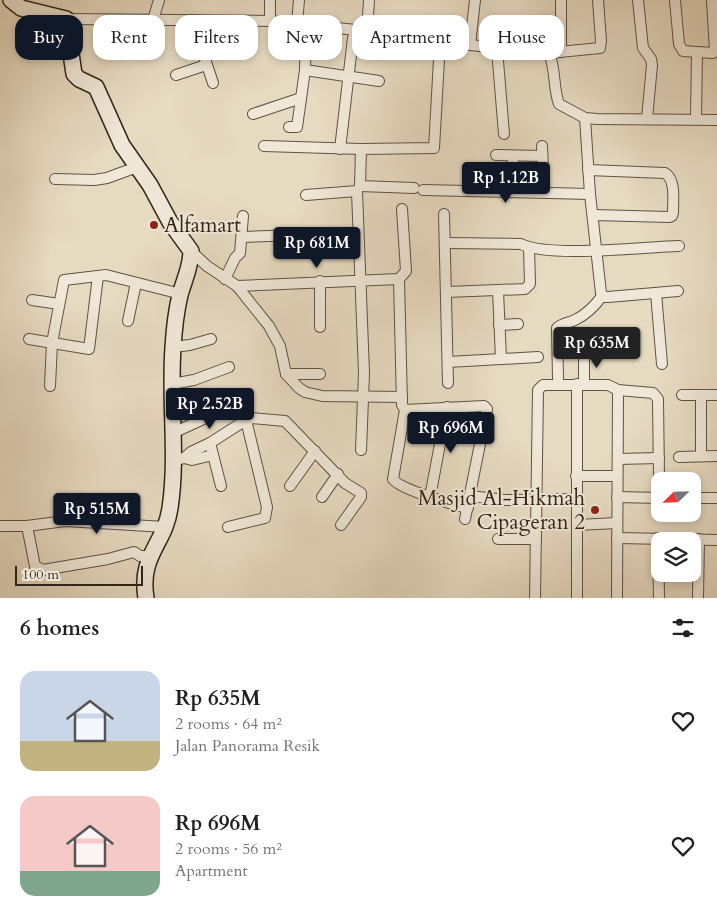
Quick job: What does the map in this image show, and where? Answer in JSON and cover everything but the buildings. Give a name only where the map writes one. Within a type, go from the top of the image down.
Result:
[{"type":"street","points":[[11,0],[21,8],[50,15]]},
{"type":"street","points":[[154,15],[159,0]]},
{"type":"street","points":[[270,0],[270,15]]},
{"type":"street","points":[[299,0],[300,15]]},
{"type":"street","points":[[368,15],[369,0]]},
{"type":"street","points":[[474,0],[470,45],[479,46]]},
{"type":"street","points":[[561,0],[561,15]]},
{"type":"street","points":[[564,52],[600,48],[598,0]]},
{"type":"street","points":[[638,0],[643,48],[651,59],[652,65],[647,119]]},
{"type":"street","points":[[675,0],[680,47],[683,51],[713,53],[716,51],[712,0]]},
{"type":"street","points":[[696,119],[697,52]]},
{"type":"street","points":[[340,149],[352,53]]},
{"type":"street","points":[[72,60],[74,74],[79,79],[96,87],[117,137],[150,185],[190,262],[237,286],[277,339],[286,374],[294,384],[305,392],[322,396],[402,397]]},
{"type":"street","points":[[204,60],[213,83]]},
{"type":"street","points":[[289,127],[297,127],[305,70],[304,60]]},
{"type":"street","points":[[264,146],[340,149],[434,148],[439,60]]},
{"type":"street","points":[[498,60],[504,134]]},
{"type":"street","points":[[551,60],[559,104],[585,118],[717,120]]},
{"type":"street","points":[[176,75],[206,65]]},
{"type":"street","points":[[305,70],[379,81]]},
{"type":"street","points":[[253,114],[301,98]]},
{"type":"street","points":[[558,378],[557,328],[584,314],[595,306],[602,296],[590,194],[585,118]]},
{"type":"street","points":[[361,149],[360,186],[590,194]]},
{"type":"street","points":[[496,155],[513,156],[542,151],[543,170]]},
{"type":"street","points":[[512,192],[513,156]]},
{"type":"street","points":[[55,179],[103,179],[137,167]]},
{"type":"street","points":[[588,170],[666,173],[672,183],[672,216],[666,218],[593,215]]},
{"type":"street","points":[[306,195],[356,191],[361,280],[363,397],[361,450]]},
{"type":"street","points":[[402,209],[406,271],[399,279],[402,405],[405,410],[392,479],[398,484],[430,497],[468,508]]},
{"type":"street","points":[[444,214],[448,383]]},
{"type":"street","points":[[225,279],[240,252],[243,237],[243,216]]},
{"type":"street","points":[[243,237],[358,233]]},
{"type":"street","points":[[445,243],[521,244],[529,248],[597,249],[679,246]]},
{"type":"street","points":[[446,292],[526,290],[530,284],[529,248]]},
{"type":"street","points":[[146,598],[144,577],[150,556],[165,527],[179,460],[173,433],[172,347],[181,294],[190,262]]},
{"type":"street","points":[[50,386],[52,343],[64,280],[106,275],[181,294]]},
{"type":"street","points":[[29,339],[89,349],[98,276]]},
{"type":"street","points":[[237,286],[399,279]]},
{"type":"street","points":[[320,281],[320,327]]},
{"type":"street","points":[[128,321],[136,283]]},
{"type":"street","points":[[498,291],[501,359]]},
{"type":"street","points":[[602,296],[678,291]]},
{"type":"street","points":[[656,293],[662,364]]},
{"type":"street","points":[[32,300],[59,304]]},
{"type":"street","points":[[499,325],[518,324]]},
{"type":"street","points":[[172,347],[190,345],[211,339]]},
{"type":"street","points":[[576,598],[576,476],[580,384],[584,354]]},
{"type":"street","points":[[448,362],[538,357]]},
{"type":"street","points":[[172,384],[194,380],[229,367]]},
{"type":"street","points":[[286,374],[320,374]]},
{"type":"street","points":[[535,598],[538,390],[543,385],[580,384],[608,385],[618,390],[653,393],[658,399],[659,472]]},
{"type":"street","points":[[617,598],[618,390]]},
{"type":"street","points":[[682,396],[717,396]]},
{"type":"street","points":[[700,456],[701,396]]},
{"type":"street","points":[[173,433],[236,404]]},
{"type":"street","points":[[405,410],[484,406],[487,408],[465,519]]},
{"type":"street","points":[[430,497],[447,407]]},
{"type":"street","points":[[179,460],[246,420],[252,418],[285,421],[345,483],[362,494],[341,525]]},
{"type":"street","points":[[228,527],[265,518],[267,511],[246,420]]},
{"type":"street","points":[[210,443],[221,486]]},
{"type":"street","points":[[290,486],[315,451]]},
{"type":"street","points":[[179,460],[192,460],[213,454]]},
{"type":"street","points":[[679,457],[717,456]]},
{"type":"street","points":[[618,459],[659,458]]},
{"type":"street","points":[[322,498],[338,474]]},
{"type":"street","points":[[576,476],[617,476]]},
{"type":"street","points":[[470,496],[495,500],[536,501],[576,499]]},
{"type":"street","points":[[617,498],[651,498]]},
{"type":"street","points":[[701,498],[717,498]]},
{"type":"street","points":[[0,526],[27,526],[65,521],[165,527]]},
{"type":"street","points":[[577,525],[617,524]]},
{"type":"street","points":[[27,526],[35,566],[42,570],[108,559],[134,552],[140,556],[150,556]]},
{"type":"street","points":[[617,538],[651,538]]},
{"type":"street","points":[[498,539],[536,539]]},
{"type":"street","points":[[701,539],[717,540]]},
{"type":"street","points":[[659,582],[659,598]]},
{"type":"street","points":[[698,582],[698,598]]},
{"type":"place","name":"Alfamart","points":[[154,225]]},
{"type":"place","name":"Masjid Al-Hikmah Cipageran 2","points":[[595,510]]}]
